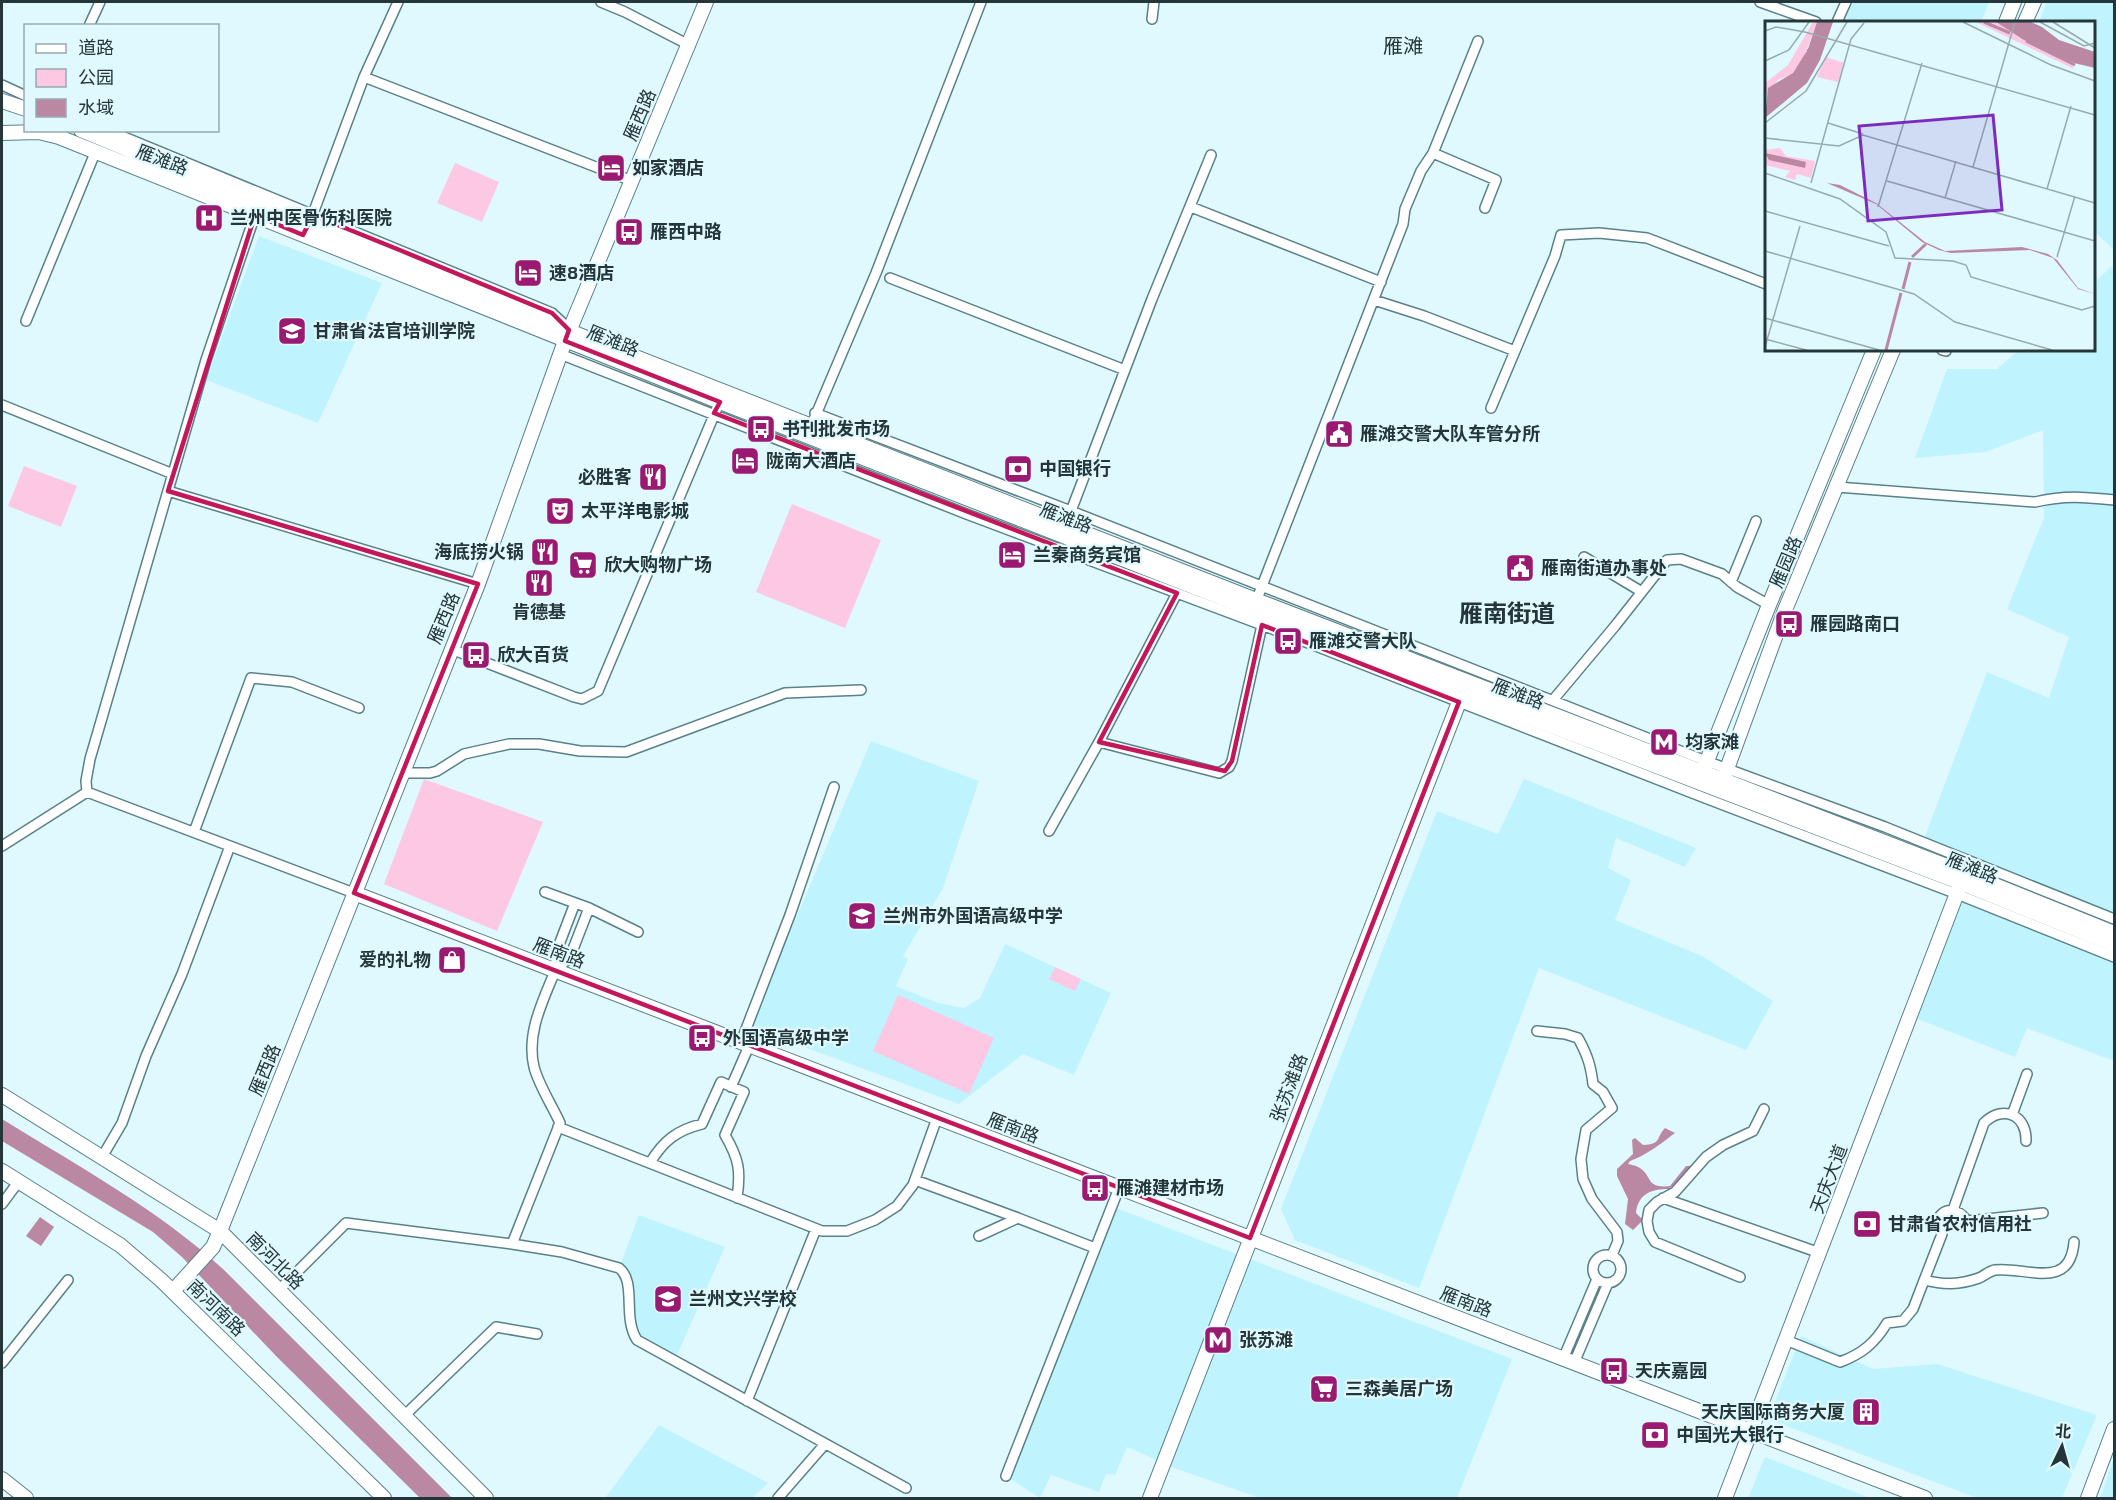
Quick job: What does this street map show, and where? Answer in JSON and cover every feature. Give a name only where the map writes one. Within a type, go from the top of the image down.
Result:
[{"type":"main road","name":"雁西路","points":[[173,1291],[213,1247],[220,1231],[478,584],[564,342],[706,2]]},
{"type":"main road","points":[[2006,21],[2014,2]]},
{"type":"main road","points":[[2025,21],[2034,2]]},
{"type":"main road","points":[[2,101],[24,108]]},
{"type":"main road","name":"雁滩路","points":[[2,133],[39,132],[59,137],[255,215],[308,225]]},
{"type":"main road","name":"雁滩路","points":[[86,132],[528,315],[564,342],[717,408],[811,425],[1463,692],[1700,777],[1724,780],[1961,883],[2115,945]]},
{"type":"main road","name":"雁滩路","points":[[564,342],[811,425],[1091,535],[1254,605]]},
{"type":"main road","name":"雁园路","points":[[1700,777],[1874,351]]},
{"type":"main road","name":"雁园路","points":[[1724,780],[1785,610],[1893,351]]},
{"type":"main road","name":"张苏滩路","points":[[1150,1498],[1463,692]]},
{"type":"main road","name":"雁滩路","points":[[1961,883],[2115,933]]},
{"type":"main road","name":"天庆大道","points":[[1725,1498],[1961,883]]},
{"type":"main road","name":"雁南路","points":[[354,893],[1925,1498]]},
{"type":"main road","name":"南河北路","points":[[2,1095],[220,1231],[486,1498]]},
{"type":"main road","name":"南河南路","points":[[2,1171],[120,1245],[173,1291],[384,1498]]},
{"type":"main road","points":[[2088,1498],[2115,1429]]},
{"type":"main road","points":[[2,1479],[26,1498]]},
{"type":"street","points":[[90,24],[100,2]]},
{"type":"street","points":[[111,132],[308,225],[364,77],[398,2]]},
{"type":"street","points":[[601,2],[689,45]]},
{"type":"street","points":[[811,425],[876,273],[981,2]]},
{"type":"street","points":[[1152,19],[1154,2]]},
{"type":"street","points":[[1760,2],[1813,21]]},
{"type":"street","points":[[1837,21],[1846,2]]},
{"type":"street","points":[[1254,605],[1381,282],[1403,224],[1405,209],[1421,171],[1433,153],[1478,41]]},
{"type":"street","points":[[364,77],[632,181]]},
{"type":"street","points":[[2,85],[24,95]]},
{"type":"street","points":[[26,321],[95,153]]},
{"type":"street","points":[[1433,153],[1496,180],[1485,208]]},
{"type":"street","points":[[1071,511],[1211,155]]},
{"type":"street","points":[[1191,207],[1381,282]]},
{"type":"street","points":[[2,846],[87,792],[86,781],[90,759],[206,360],[255,215]]},
{"type":"street","points":[[1491,408],[1555,256],[1561,235],[1599,233],[1647,238],[1765,283]]},
{"type":"street","points":[[890,278],[1125,370]]},
{"type":"street","points":[[1374,300],[1424,316],[1515,351]]},
{"type":"street","points":[[2,405],[173,474]]},
{"type":"street","points":[[451,649],[574,697],[582,699],[598,691],[717,408]]},
{"type":"street","name":"雁滩路","points":[[717,408],[969,515],[1262,625],[1463,692],[1700,777],[1961,883],[2115,957]]},
{"type":"street","name":"雁滩路","points":[[811,425],[1071,511],[1553,700],[1700,777],[1724,780],[1884,827],[2115,919]]},
{"type":"street","points":[[1837,487],[2035,502],[2075,496],[2115,500]]},
{"type":"street","points":[[168,491],[478,584]]},
{"type":"street","points":[[1091,535],[1096,521]]},
{"type":"street","points":[[1731,582],[1756,521]]},
{"type":"street","points":[[1584,557],[1642,592]]},
{"type":"street","points":[[1553,700],[1667,560],[1681,559],[1722,573],[1731,582],[1769,605]]},
{"type":"street","points":[[1049,831],[1100,742],[1177,593]]},
{"type":"street","points":[[1100,742],[1219,773],[1225,771],[1232,761],[1262,625]]},
{"type":"street","points":[[1463,692],[1471,668]]},
{"type":"street","points":[[194,832],[251,678],[292,682],[359,708]]},
{"type":"street","points":[[402,773],[430,773],[464,754],[509,744],[539,744],[580,751],[626,752],[785,693],[861,690]]},
{"type":"street","points":[[732,1087],[834,786]]},
{"type":"street","name":"雁南路","points":[[87,792],[354,893]]},
{"type":"street","points":[[102,1157],[122,1124],[146,1056],[182,974],[230,846]]},
{"type":"street","points":[[544,892],[589,908],[638,932]]},
{"type":"street","points":[[512,1244],[560,1123],[534,1069],[533,1030],[555,971],[557,950],[575,903]]},
{"type":"street","points":[[555,971],[570,957],[589,908]]},
{"type":"street","points":[[1537,1030],[1578,1038],[1591,1066],[1593,1084],[1603,1092],[1612,1108],[1586,1130],[1581,1159],[1583,1179],[1592,1199],[1617,1232],[1618,1241],[1612,1255]]},
{"type":"street","points":[[2012,1115],[2027,1074]]},
{"type":"street","points":[[650,1163],[658,1148],[671,1136],[686,1128],[702,1124],[721,1082],[744,1092],[725,1135],[736,1154],[740,1176],[737,1198]]},
{"type":"street","points":[[1740,1277],[1655,1242],[1649,1232],[1647,1221],[1649,1210],[1663,1198],[1675,1192],[1706,1158],[1723,1145],[1753,1131],[1764,1109]]},
{"type":"street","points":[[1953,1210],[1984,1123],[1996,1114],[2012,1115],[2024,1126],[2026,1142]]},
{"type":"street","points":[[558,1127],[822,1231],[847,1231],[875,1220],[897,1206],[915,1180],[937,1118]]},
{"type":"street","points":[[915,1180],[1095,1248]]},
{"type":"street","points":[[2,1204],[19,1182]]},
{"type":"street","points":[[1006,1476],[1119,1188]]},
{"type":"street","points":[[1663,1198],[1820,1253]]},
{"type":"street","points":[[1786,1340],[1840,1362],[1855,1357],[1869,1348],[1887,1323],[1902,1321],[1909,1316],[1942,1234],[1937,1226],[1938,1218],[1944,1212],[1953,1210],[1967,1221],[2043,1213]]},
{"type":"street","points":[[979,1236],[1018,1218]]},
{"type":"street","points":[[279,1290],[346,1223],[562,1252],[619,1268],[626,1273],[629,1321],[631,1331],[637,1340],[906,1488]]},
{"type":"street","points":[[747,1401],[816,1228]]},
{"type":"street","points":[[1924,1280],[1942,1285],[1981,1277],[1994,1270],[2048,1274],[2056,1271],[2070,1259],[2074,1242]]},
{"type":"street","points":[[1568,1361],[1597,1279],[1593,1269],[1594,1264],[1601,1256],[1612,1255]]},
{"type":"street","points":[[1568,1361],[1608,1283],[1618,1279],[1622,1268],[1612,1255]]},
{"type":"street","points":[[1597,1279],[1608,1283]]},
{"type":"street","points":[[2,1363],[68,1280]]},
{"type":"street","points":[[404,1416],[496,1327],[537,1334]]},
{"type":"street","points":[[778,1498],[825,1444]]},
{"type":"highlighted area","points":[[255,215],[303,235],[313,215],[402,251],[552,313],[569,330],[565,341],[720,402],[714,413],[1177,593],[1099,742],[1225,771],[1232,761],[1262,625],[1459,702],[1250,1238],[354,893],[478,584],[168,491]]},
{"type":"shaded area","points":[[1853,2],[1989,2],[1981,21],[1844,21]]},
{"type":"shaded area","points":[[2047,2],[2114,2],[2114,250],[2095,232],[2095,21],[2039,21]]},
{"type":"shaded area","name":"甘肃省法官培训学院","points":[[259,236],[382,283],[318,423],[206,380]]},
{"type":"shaded area","points":[[2114,264],[2114,915],[1924,839],[1987,672],[2049,698],[2069,637],[2007,609],[2044,518],[2043,430],[1985,452],[1915,458],[1947,369],[1997,369],[2018,351],[2095,351],[2095,282]]},
{"type":"shaded area","name":"兰州市外国语高级中学","points":[[871,741],[979,781],[943,888],[903,956],[908,959],[896,986],[938,1003],[964,1008],[980,998],[1005,944],[1111,993],[1074,1075],[1023,1054],[959,1104],[750,1027]]},
{"type":"shaded area","points":[[1524,779],[1696,848],[1685,867],[1616,838],[1608,868],[1631,880],[1615,920],[1702,956],[1773,1001],[1746,1050],[1539,968],[1419,1288],[1295,1240],[1281,1209],[1437,811],[1498,834]]},
{"type":"shaded area","points":[[1961,883],[2114,945],[2114,1061],[2027,1028],[2015,1057],[1910,1016]]},
{"type":"shaded area","points":[[1108,1205],[1512,1359],[1457,1498],[1260,1498],[1177,1469],[1127,1447],[1115,1475],[1106,1474],[1099,1492],[1051,1475],[1040,1498],[1006,1476]]},
{"type":"shaded area","name":"兰州文兴学校","points":[[639,1215],[725,1247],[677,1355],[641,1335],[634,1317],[633,1280],[629,1271],[621,1263]]},
{"type":"shaded area","points":[[1801,1336],[1873,1369],[1937,1364],[2097,1415],[2062,1498],[1977,1498],[1768,1419]]},
{"type":"shaded area","points":[[659,1425],[768,1483],[752,1498],[605,1498]]},
{"type":"shaded area","points":[[1765,1457],[1870,1498],[1748,1498]]},
{"type":"shaded area","points":[[2114,1458],[2114,1498],[2100,1498]]},
{"type":"green space","points":[[455,163],[499,182],[482,222],[437,203]]},
{"type":"green space","points":[[24,466],[77,486],[61,527],[8,506]]},
{"type":"green space","points":[[792,504],[881,540],[845,628],[756,592]]},
{"type":"green space","points":[[424,779],[543,822],[497,931],[384,884]]},
{"type":"green space","points":[[1055,967],[1081,979],[1075,991],[1049,979]]},
{"type":"green space","points":[[898,995],[994,1038],[969,1094],[873,1051]]},
{"type":"water","points":[[2,1119],[116,1189],[198,1247],[223,1269],[452,1498],[420,1498],[276,1356],[182,1257],[153,1232],[2,1141]]},
{"type":"water","points":[[1665,1128],[1675,1133],[1628,1164],[1643,1170],[1652,1183],[1662,1186],[1670,1186],[1686,1166],[1692,1166],[1692,1170],[1669,1189],[1646,1194],[1639,1201],[1636,1213],[1643,1220],[1633,1230],[1625,1224],[1628,1199],[1617,1176],[1617,1169],[1633,1154],[1632,1140],[1635,1138],[1643,1145],[1656,1142]]},
{"type":"water","points":[[40,1217],[54,1227],[41,1246],[26,1236]]},
{"type":"place","name":"如家酒店","points":[[611,168]]},
{"type":"place","name":"兰州中医骨伤科医院","points":[[209,218]]},
{"type":"place","name":"雁西中路","points":[[629,232]]},
{"type":"place","name":"速8酒店","points":[[528,273]]},
{"type":"place","name":"甘肃省法官培训学院","points":[[292,331]]},
{"type":"place","name":"书刊批发市场","points":[[761,429]]},
{"type":"place","name":"雁滩交警大队车管分所","points":[[1339,434]]},
{"type":"place","name":"陇南大酒店","points":[[745,461]]},
{"type":"place","name":"中国银行","points":[[1018,469]]},
{"type":"place","name":"必胜客","points":[[653,477]]},
{"type":"place","name":"太平洋电影城","points":[[560,511]]},
{"type":"place","name":"海底捞火锅","points":[[545,552]]},
{"type":"place","name":"兰秦商务宾馆","points":[[1012,555]]},
{"type":"place","name":"欣大购物广场","points":[[583,565]]},
{"type":"place","name":"雁南街道办事处","points":[[1520,568]]},
{"type":"place","name":"肯德基","points":[[539,583]]},
{"type":"place","name":"雁园路南口","points":[[1789,624]]},
{"type":"place","name":"雁滩交警大队","points":[[1288,641]]},
{"type":"place","name":"欣大百货","points":[[476,655]]},
{"type":"place","name":"均家滩","points":[[1664,742]]},
{"type":"place","name":"兰州市外国语高级中学","points":[[862,916]]},
{"type":"place","name":"爱的礼物","points":[[452,960]]},
{"type":"place","name":"外国语高级中学","points":[[702,1038]]},
{"type":"place","name":"雁滩建材市场","points":[[1095,1188]]},
{"type":"place","name":"甘肃省农村信用社","points":[[1867,1224]]},
{"type":"place","name":"兰州文兴学校","points":[[668,1299]]},
{"type":"place","name":"张苏滩","points":[[1218,1340]]},
{"type":"place","name":"天庆嘉园","points":[[1614,1371]]},
{"type":"place","name":"三森美居广场","points":[[1324,1389]]},
{"type":"place","name":"天庆国际商务大厦","points":[[1866,1412]]},
{"type":"place","name":"中国光大银行","points":[[1655,1435]]},
{"type":"district","name":"雁滩","points":[[1403,46]]},
{"type":"district","name":"雁南街道","points":[[1507,614]]}]
